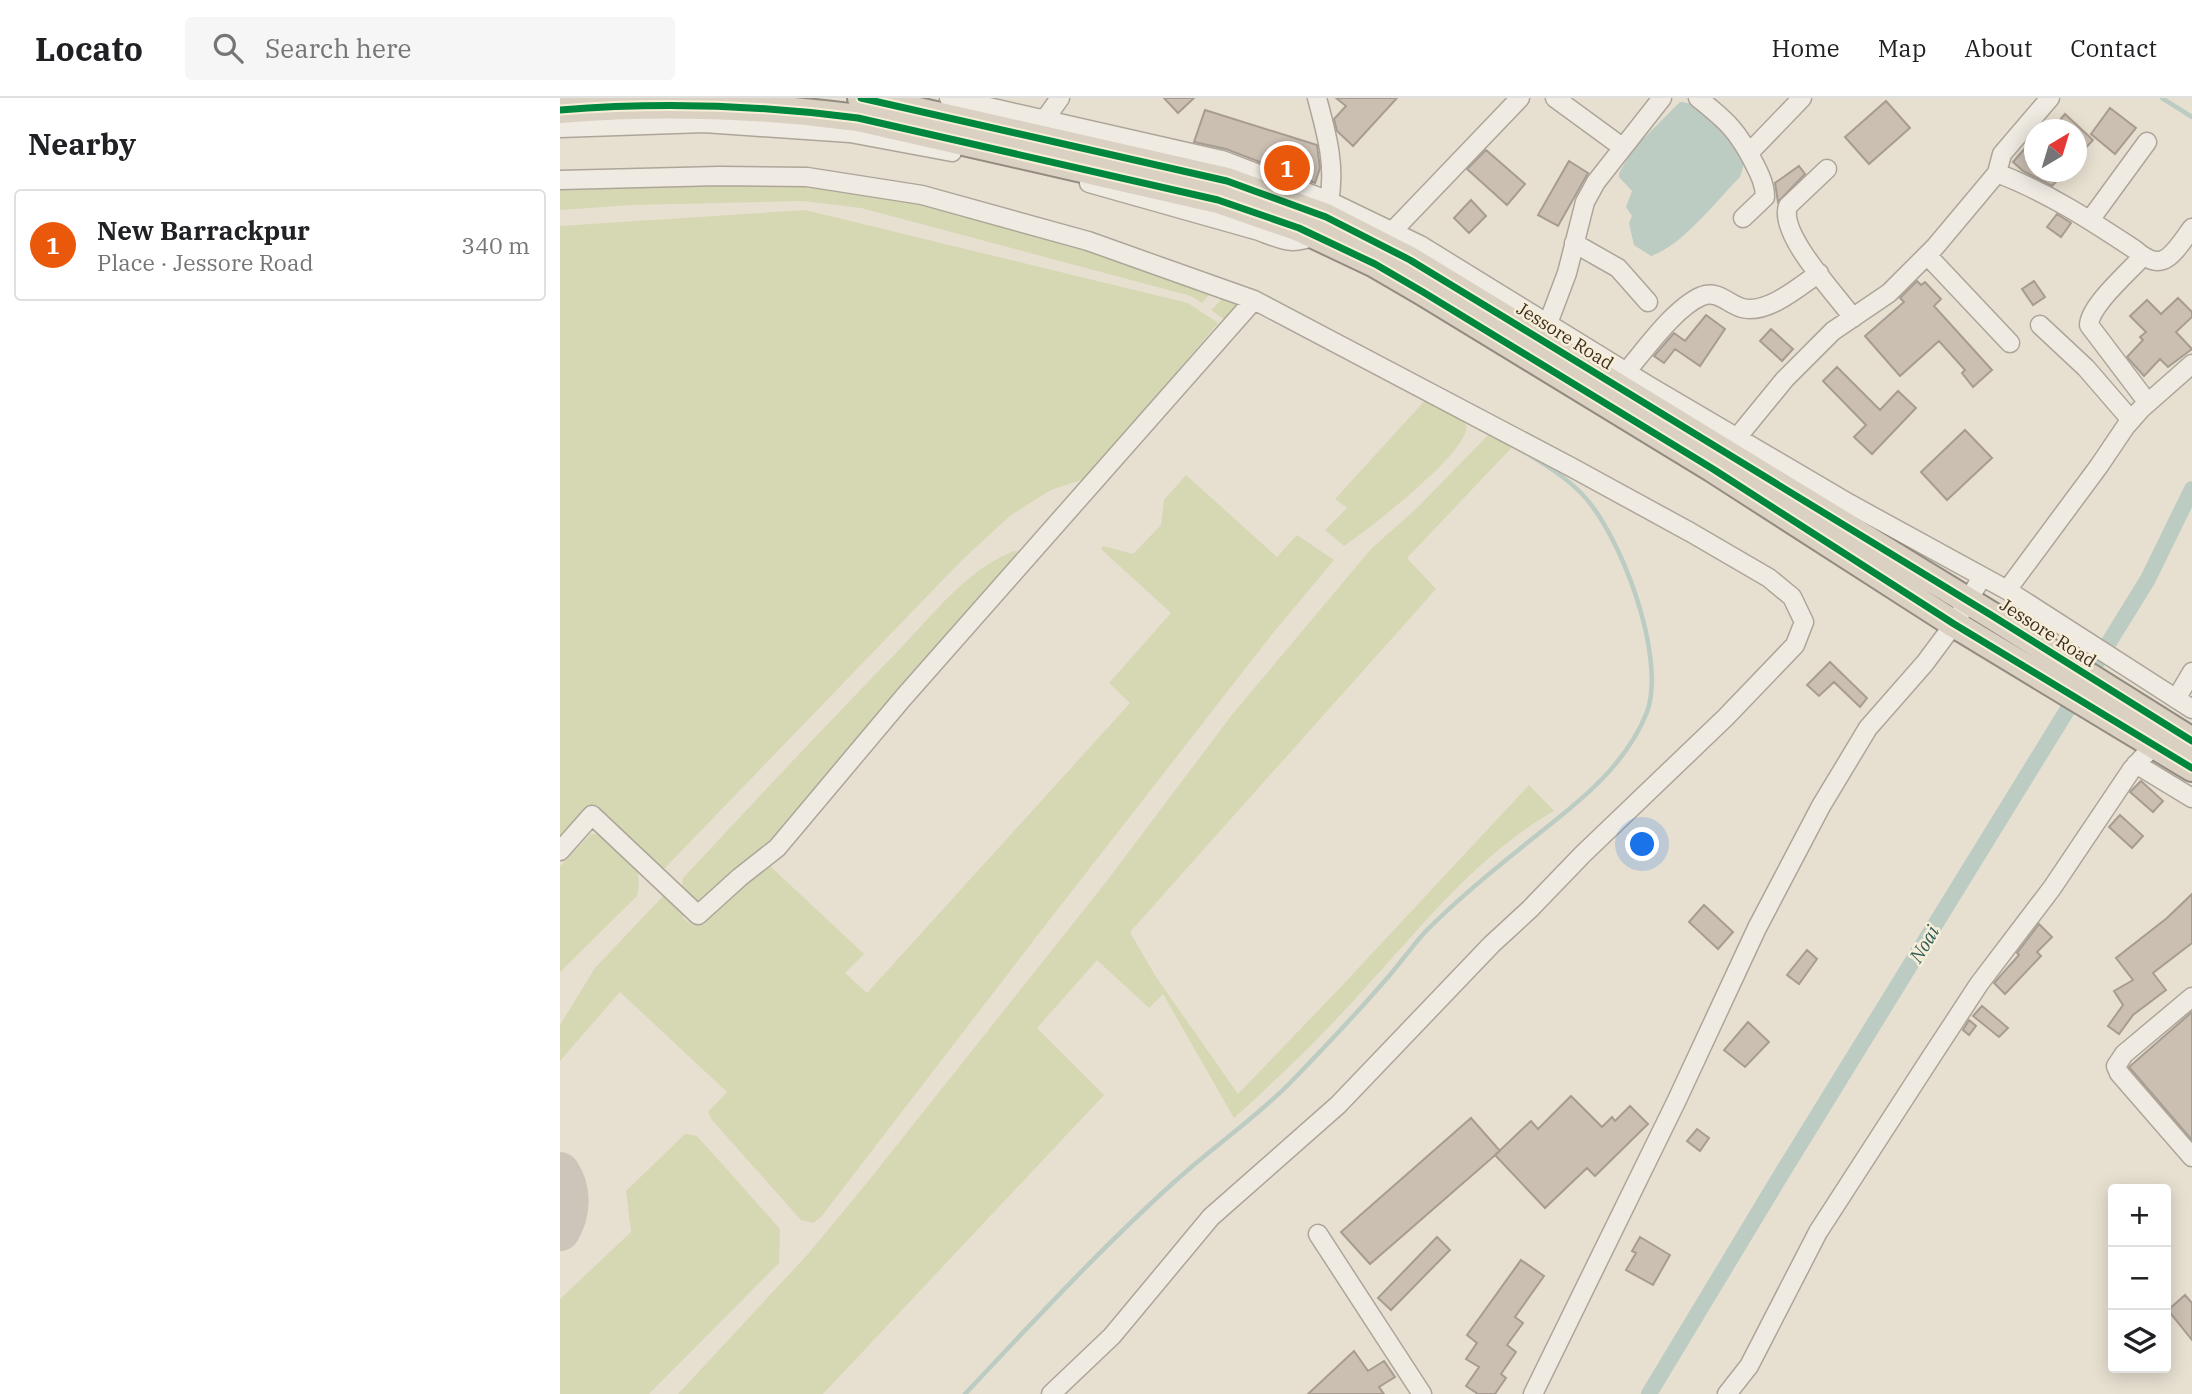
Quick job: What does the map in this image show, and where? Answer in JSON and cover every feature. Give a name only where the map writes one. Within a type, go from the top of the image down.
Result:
[{"type":"highway","name":"Jessore Road","points":[[860,98],[1227,181],[1387,238],[1544,332],[1725,453],[1967,600],[2051,669],[2176,723]]},
{"type":"highway","points":[[560,110],[739,107],[858,118],[1218,200],[1316,235],[1376,264],[1423,292],[1725,453],[1954,624],[2051,669],[2130,732],[2176,723],[2192,768]]},
{"type":"street","points":[[950,98],[1222,160],[1329,201],[1387,238],[1520,98]]},
{"type":"street","points":[[1045,119],[1060,98]]},
{"type":"street","points":[[1317,98],[1331,152],[1332,190],[1329,201]]},
{"type":"street","points":[[1555,98],[1622,148]]},
{"type":"street","points":[[1662,98],[1595,183],[1585,202],[1567,273],[1544,332],[1626,372],[1725,453],[1850,504],[2007,590],[2152,684],[2176,723],[2192,798]]},
{"type":"street","points":[[1698,98],[1737,132],[1765,189],[1765,197],[1743,218]]},
{"type":"street","points":[[1749,153],[1802,98]]},
{"type":"street","points":[[1725,453],[1785,379],[1833,331],[1889,293],[1927,255],[1997,173],[2002,153],[2050,98]]},
{"type":"street","points":[[560,128],[608,110]]},
{"type":"street","points":[[2090,220],[2147,142]]},
{"type":"street","points":[[1827,169],[1794,199],[1785,214],[1790,232],[1853,317]]},
{"type":"street","points":[[1997,173],[2028,185],[2154,261],[2163,260],[2192,228]]},
{"type":"street","points":[[560,180],[807,177],[922,195],[1088,241],[1254,300],[1572,467],[1769,578],[1792,597],[1804,622],[1795,645],[1727,717],[1492,944],[1338,1105],[1211,1217],[1112,1336],[1051,1394]]},
{"type":"street","points":[[1574,243],[1618,268],[1648,302]]},
{"type":"street","points":[[1927,255],[2010,343]]},
{"type":"street","points":[[2143,256],[2096,307],[2089,318],[2089,325],[2148,403]]},
{"type":"street","points":[[1626,372],[1674,317],[1702,296],[1719,296],[1743,309],[1754,309],[1784,298],[1819,273]]},
{"type":"street","points":[[560,851],[592,815],[698,915],[777,848],[903,698],[1254,300]]},
{"type":"street","points":[[2040,324],[2086,368],[2131,420]]},
{"type":"street","points":[[2007,590],[2131,420],[2192,364]]},
{"type":"street","points":[[1533,1394],[1757,928],[1821,806],[1868,728],[1925,663],[1954,624],[1982,577]]},
{"type":"street","points":[[1727,1394],[1749,1366],[1818,1232],[1979,984],[2052,888],[2092,825],[2176,723],[2192,672]]},
{"type":"street","points":[[2192,997],[2124,1054],[2116,1066],[2119,1073],[2192,1157]]},
{"type":"street","points":[[1318,1234],[1422,1394]]},
{"type":"green space","points":[[808,182],[923,201],[1085,244],[1238,299],[1238,306],[1225,320],[1211,310],[1221,300],[1211,293],[1202,303],[1191,296],[861,208],[803,201],[632,205],[560,210],[560,185]]},
{"type":"green space","points":[[805,210],[1188,303],[1218,323],[1087,478],[1051,490],[1011,515],[962,560],[663,870],[592,806],[560,842],[560,226]]},
{"type":"green space","points":[[1430,395],[1451,408],[1464,421],[1466,426],[1463,437],[1436,471],[1344,546],[1325,530],[1347,508],[1335,499]]},
{"type":"green space","points":[[1491,432],[1516,443],[1407,558],[1436,589],[1130,932],[1156,977],[1238,1094],[1529,785],[1554,811],[1526,829],[1473,872],[1327,1029],[1234,1118],[1163,994],[1149,1008],[1097,960],[1037,1028],[1104,1095],[823,1394],[678,1394],[808,1254],[866,1184],[1106,882],[1231,716],[1370,550],[1418,507]]},
{"type":"green space","points":[[1186,475],[1277,557],[1297,535],[1334,560],[1273,633],[821,1217],[813,1223],[801,1220],[712,1120],[708,1112],[727,1092],[620,992],[560,1061],[560,1025],[595,968],[666,893],[680,908],[684,919],[694,926],[742,883],[770,866],[864,954],[845,973],[867,993],[1130,703],[1109,683],[1171,613],[1101,549],[1103,546],[1133,554],[1161,525],[1164,500]]},
{"type":"green space","points":[[1014,551],[1022,552],[924,659],[764,853],[704,900],[693,900],[682,889],[683,878],[951,595],[981,569]]},
{"type":"green space","points":[[591,834],[605,834],[632,860],[638,875],[637,896],[560,972],[560,866]]},
{"type":"green space","points":[[685,1134],[697,1136],[780,1229],[779,1263],[649,1394],[560,1394],[560,1299],[631,1232],[626,1191]]},
{"type":"shaded area","points":[[1680,102],[1697,108],[1717,124],[1740,153],[1743,167],[1740,177],[1687,232],[1651,256],[1634,245],[1629,223],[1632,216],[1626,207],[1632,191],[1619,177],[1619,173],[1633,149]]},
{"type":"building","points":[[1164,98],[1194,98],[1178,113]]},
{"type":"building","points":[[1336,98],[1397,98],[1353,146],[1337,131],[1334,119],[1346,106]]},
{"type":"building","points":[[1886,101],[1910,128],[1869,164],[1845,137]]},
{"type":"building","points":[[2110,108],[2136,128],[2115,154],[2091,134]]},
{"type":"building","points":[[1205,110],[1317,145],[1320,168],[1315,183],[1226,149],[1194,142]]},
{"type":"building","points":[[2087,134],[2093,140],[2087,147]]},
{"type":"building","points":[[2024,149],[2024,172],[2013,162]]},
{"type":"building","points":[[1486,150],[1525,184],[1507,205],[1467,169]]},
{"type":"building","points":[[1569,161],[1588,173],[1558,226],[1538,215]]},
{"type":"building","points":[[1799,166],[1805,174],[1778,202],[1775,183]]},
{"type":"building","points":[[1471,200],[1486,216],[1469,233],[1454,218]]},
{"type":"building","points":[[2057,214],[2071,223],[2061,237],[2047,227]]},
{"type":"building","points":[[1917,281],[1921,285],[1925,282],[1941,299],[1934,306],[1992,370],[1973,387],[1962,373],[1965,370],[1939,341],[1900,376],[1865,336],[1904,302],[1900,298]]},
{"type":"building","points":[[2034,281],[2045,297],[2033,305],[2022,289]]},
{"type":"building","points":[[2178,298],[2192,312],[2192,317],[2176,332],[2192,349],[2168,367],[2160,359],[2144,376],[2127,357],[2143,340],[2140,337],[2146,332],[2130,316],[2147,300],[2161,314]]},
{"type":"building","points":[[1706,315],[1725,329],[1700,366],[1675,349],[1664,363],[1654,356],[1674,333],[1685,341]]},
{"type":"building","points":[[1771,329],[1793,349],[1782,361],[1760,341]]},
{"type":"building","points":[[1837,367],[1880,410],[1898,391],[1916,408],[1872,454],[1854,437],[1866,425],[1823,381]]},
{"type":"building","points":[[1965,430],[1992,458],[1947,500],[1921,472]]},
{"type":"building","points":[[1830,662],[1867,698],[1860,707],[1834,682],[1819,696],[1807,685]]},
{"type":"building","points":[[2141,781],[2163,801],[2153,812],[2130,792]]},
{"type":"building","points":[[2120,815],[2143,836],[2132,848],[2109,827]]},
{"type":"building","points":[[2192,894],[2192,943],[2153,973],[2166,990],[2133,1015],[2119,1034],[2108,1026],[2123,1005],[2114,991],[2133,980],[2116,958],[2167,918]]},
{"type":"building","points":[[1704,905],[1733,932],[1718,949],[1689,922]]},
{"type":"building","points":[[2039,924],[2052,937],[2037,952],[2041,956],[2005,994],[1994,983],[2019,955],[2017,953]]},
{"type":"building","points":[[1807,950],[1817,959],[1799,984],[1787,975]]},
{"type":"building","points":[[1982,1006],[2008,1028],[1999,1037],[1973,1016]]},
{"type":"building","points":[[2192,1012],[2192,1140],[2129,1067]]},
{"type":"building","points":[[1969,1020],[1976,1026],[1969,1035],[1963,1030]]},
{"type":"building","points":[[1748,1022],[1769,1042],[1745,1067],[1724,1050]]},
{"type":"building","points":[[1571,1096],[1602,1127],[1612,1117],[1615,1121],[1630,1106],[1648,1124],[1595,1176],[1587,1168],[1545,1208],[1495,1155],[1531,1121],[1538,1129]]},
{"type":"building","points":[[1471,1118],[1500,1151],[1370,1264],[1341,1232]]},
{"type":"building","points":[[1697,1129],[1709,1138],[1700,1151],[1687,1141]]},
{"type":"building","points":[[1437,1237],[1450,1250],[1391,1310],[1378,1298]]},
{"type":"building","points":[[1640,1237],[1670,1255],[1653,1285],[1626,1270],[1636,1253],[1632,1251]]},
{"type":"building","points":[[1521,1260],[1544,1276],[1515,1317],[1523,1323],[1507,1345],[1516,1352],[1501,1374],[1506,1378],[1495,1394],[1478,1394],[1466,1386],[1479,1367],[1466,1359],[1477,1343],[1467,1335]]},
{"type":"building","points":[[2185,1295],[2192,1303],[2192,1340],[2171,1314],[2171,1307]]},
{"type":"building","points":[[1354,1351],[1368,1371],[1384,1361],[1395,1377],[1379,1387],[1384,1394],[1308,1394]]},
{"type":"waterway","points":[[2162,98],[2192,117]]},
{"type":"waterway","points":[[965,1394],[1066,1287],[1145,1209],[1289,1084],[1365,1004],[1421,936],[1483,879],[1573,806],[1603,778],[1628,747],[1647,712],[1652,688],[1651,660],[1636,596],[1624,564],[1595,510],[1580,492],[1560,475],[1523,451]]},
{"type":"waterway","name":"Noai","points":[[1649,1394],[2148,579],[2192,489]]},
{"type":"taxiway","points":[[560,1172],[567,1186],[569,1202],[560,1231]]},
{"type":"cycle path","points":[[861,98],[1227,181],[1326,217],[1410,260],[2192,741]]},
{"type":"cycle path","points":[[560,110],[709,106],[858,118],[1218,200],[1299,228],[1375,264],[1423,292],[1713,469],[1954,624],[2192,768]]},
{"type":"place","name":"New Barrackpur","points":[[1287,168]]}]
